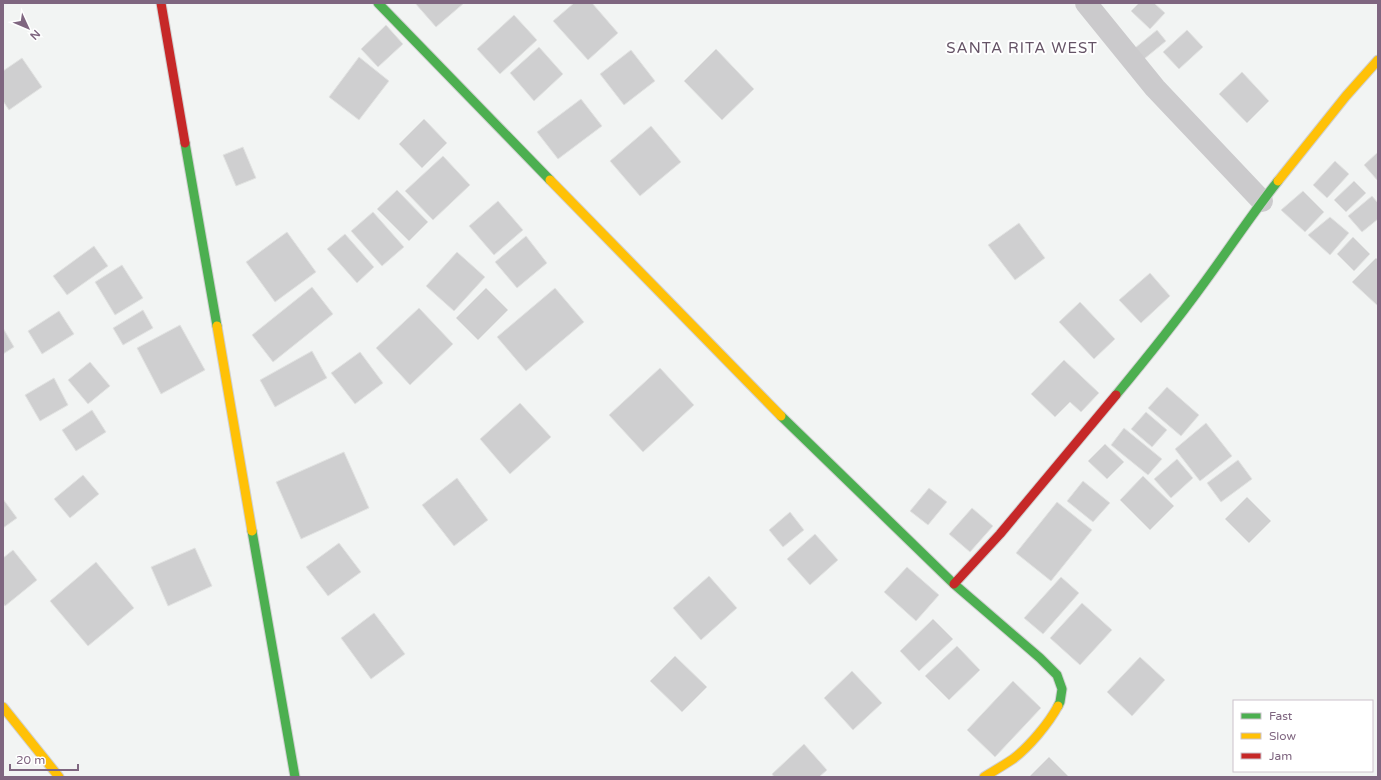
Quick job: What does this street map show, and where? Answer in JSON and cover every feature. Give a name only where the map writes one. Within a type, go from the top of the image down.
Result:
[{"type":"main road","points":[[161,3],[295,777]]},
{"type":"main road","points":[[378,3],[782,418],[954,584],[1040,658],[1057,675],[1062,689],[1060,702],[1052,717],[1014,758],[984,777]]},
{"type":"main road","points":[[954,584],[1000,534],[1043,480],[1144,361],[1201,287],[1262,201],[1346,96],[1378,60]]},
{"type":"main road","points":[[3,707],[59,777]]},
{"type":"street","points":[[1086,3],[1155,88],[1262,201]]},
{"type":"building","points":[[415,3],[464,3],[436,27]]},
{"type":"building","points":[[574,3],[592,3],[618,33],[588,60],[553,21]]},
{"type":"building","points":[[1139,3],[1154,3],[1165,13],[1150,29],[1131,11]]},
{"type":"building","points":[[514,15],[537,40],[500,74],[477,49]]},
{"type":"building","points":[[386,25],[403,44],[378,67],[361,49]]},
{"type":"building","points":[[1157,30],[1166,41],[1144,59],[1135,48]]},
{"type":"building","points":[[1187,30],[1203,47],[1179,69],[1163,52]]},
{"type":"building","points":[[539,47],[563,74],[534,101],[510,73]]},
{"type":"building","points":[[716,49],[754,89],[722,120],[684,81]]},
{"type":"building","points":[[631,50],[655,81],[624,105],[600,74]]},
{"type":"building","points":[[359,57],[389,81],[359,120],[329,97]]},
{"type":"building","points":[[22,58],[42,87],[9,110],[3,101],[3,71]]},
{"type":"building","points":[[1242,72],[1269,101],[1247,123],[1219,94]]},
{"type":"building","points":[[581,99],[602,126],[558,159],[537,132]]},
{"type":"building","points":[[424,119],[447,143],[422,168],[399,144]]},
{"type":"building","points":[[651,126],[681,162],[640,196],[610,161]]},
{"type":"building","points":[[243,147],[256,178],[236,186],[223,155]]},
{"type":"building","points":[[1378,152],[1378,181],[1364,165]]},
{"type":"building","points":[[443,156],[470,185],[433,220],[405,191]]},
{"type":"building","points":[[1335,161],[1349,174],[1327,198],[1313,185]]},
{"type":"building","points":[[1354,181],[1366,193],[1346,212],[1334,200]]},
{"type":"building","points":[[397,190],[428,222],[409,241],[377,209]]},
{"type":"building","points":[[1303,191],[1324,212],[1305,232],[1281,210]]},
{"type":"building","points":[[1372,196],[1378,203],[1378,219],[1362,232],[1348,216]]},
{"type":"building","points":[[498,201],[523,230],[494,255],[469,226]]},
{"type":"building","points":[[373,212],[404,247],[382,266],[351,231]]},
{"type":"building","points":[[1330,217],[1349,233],[1330,255],[1308,235]]},
{"type":"building","points":[[1019,223],[1045,258],[1015,280],[988,245]]},
{"type":"building","points":[[287,232],[316,272],[275,302],[246,262]]},
{"type":"building","points":[[345,234],[374,267],[357,283],[327,249]]},
{"type":"building","points":[[526,236],[547,263],[517,288],[495,262]]},
{"type":"building","points":[[1353,237],[1370,254],[1354,271],[1337,254]]},
{"type":"building","points":[[94,246],[108,266],[67,295],[53,276]]},
{"type":"building","points":[[457,252],[485,277],[454,311],[426,286]]},
{"type":"building","points":[[1376,258],[1378,260],[1378,306],[1352,282]]},
{"type":"building","points":[[122,265],[143,298],[115,315],[95,282]]},
{"type":"building","points":[[1150,273],[1170,296],[1141,323],[1119,300]]},
{"type":"building","points":[[312,287],[333,314],[273,362],[252,335]]},
{"type":"building","points":[[486,288],[508,310],[478,340],[456,318]]},
{"type":"building","points":[[555,288],[584,322],[526,371],[497,337]]},
{"type":"building","points":[[1080,302],[1115,339],[1094,359],[1059,322]]},
{"type":"building","points":[[419,308],[453,344],[410,385],[376,348]]},
{"type":"building","points":[[143,310],[153,328],[123,345],[113,328]]},
{"type":"building","points":[[59,311],[74,334],[42,354],[28,331]]},
{"type":"building","points":[[180,325],[205,370],[161,394],[137,348]]},
{"type":"building","points":[[3,328],[14,347],[3,354]]},
{"type":"building","points":[[312,351],[327,378],[275,407],[260,380]]},
{"type":"building","points":[[360,352],[383,383],[355,404],[331,373]]},
{"type":"building","points":[[1064,360],[1099,393],[1081,412],[1070,402],[1055,417],[1031,394]]},
{"type":"building","points":[[90,362],[110,386],[88,404],[68,380]]},
{"type":"building","points":[[660,368],[694,405],[643,452],[609,415]]},
{"type":"building","points":[[54,378],[68,405],[40,421],[25,395]]},
{"type":"building","points":[[1167,387],[1199,415],[1181,436],[1148,408]]},
{"type":"building","points":[[520,403],[551,437],[510,474],[480,439]]},
{"type":"building","points":[[92,410],[106,432],[76,451],[62,430]]},
{"type":"building","points":[[1146,412],[1167,430],[1152,447],[1131,429]]},
{"type":"building","points":[[1206,423],[1232,456],[1200,481],[1175,449]]},
{"type":"building","points":[[1124,428],[1162,459],[1148,475],[1111,445]]},
{"type":"building","points":[[1105,444],[1124,462],[1107,479],[1088,461]]},
{"type":"building","points":[[344,452],[369,508],[301,539],[276,482]]},
{"type":"building","points":[[1177,459],[1193,478],[1171,498],[1154,479]]},
{"type":"building","points":[[1238,460],[1252,479],[1221,502],[1207,483]]},
{"type":"building","points":[[83,475],[99,494],[70,518],[54,499]]},
{"type":"building","points":[[1143,476],[1174,506],[1150,530],[1120,500]]},
{"type":"building","points":[[457,478],[488,520],[454,546],[422,505]]},
{"type":"building","points":[[1083,481],[1110,503],[1093,522],[1067,501]]},
{"type":"building","points":[[929,488],[947,502],[928,525],[910,511]]},
{"type":"building","points":[[1247,497],[1271,521],[1249,543],[1225,519]]},
{"type":"building","points":[[3,499],[17,518],[3,528]]},
{"type":"building","points":[[1057,502],[1092,530],[1051,581],[1016,553]]},
{"type":"building","points":[[972,508],[993,526],[970,552],[949,534]]},
{"type":"building","points":[[790,512],[804,530],[783,547],[769,530]]},
{"type":"building","points":[[815,534],[838,560],[810,585],[787,559]]},
{"type":"building","points":[[339,543],[361,572],[328,596],[306,567]]},
{"type":"building","points":[[195,548],[212,586],[168,606],[151,567]]},
{"type":"building","points":[[13,550],[37,580],[5,606],[3,603],[3,558]]},
{"type":"building","points":[[96,562],[134,608],[88,646],[50,601]]},
{"type":"building","points":[[907,567],[939,595],[916,621],[884,592]]},
{"type":"building","points":[[709,576],[737,608],[701,640],[673,608]]},
{"type":"building","points":[[1061,577],[1079,593],[1043,634],[1024,618]]},
{"type":"building","points":[[1082,603],[1112,630],[1080,665],[1050,638]]},
{"type":"building","points":[[374,613],[405,654],[371,679],[341,638]]},
{"type":"building","points":[[933,619],[953,639],[919,671],[900,651]]},
{"type":"building","points":[[957,646],[980,670],[949,700],[925,676]]},
{"type":"building","points":[[675,656],[707,687],[682,712],[650,681]]},
{"type":"building","points":[[1140,657],[1165,680],[1132,716],[1107,692]]},
{"type":"building","points":[[852,671],[882,703],[853,730],[824,698]]},
{"type":"building","points":[[1013,681],[1041,708],[995,757],[967,730]]},
{"type":"building","points":[[804,744],[827,770],[819,777],[774,777],[772,774]]},
{"type":"building","points":[[1049,757],[1069,777],[1029,777]]},
{"type":"traffic: fast","points":[[378,3],[550,180]]},
{"type":"traffic: fast","points":[[185,143],[217,326]]},
{"type":"traffic: fast","points":[[1116,395],[1180,315],[1278,181]]},
{"type":"traffic: fast","points":[[781,416],[954,584],[1040,658],[1057,675],[1062,689],[1058,706]]},
{"type":"traffic: fast","points":[[252,531],[295,777]]},
{"type":"traffic: slow","points":[[1278,181],[1346,96],[1378,60]]},
{"type":"traffic: slow","points":[[550,180],[781,416]]},
{"type":"traffic: slow","points":[[217,326],[252,531]]},
{"type":"traffic: slow","points":[[984,777],[1013,759],[1026,748],[1044,727],[1058,706]]},
{"type":"traffic: slow","points":[[3,707],[59,777]]},
{"type":"traffic: jam","points":[[161,3],[185,143]]},
{"type":"traffic: jam","points":[[954,584],[1000,534],[1116,395]]},
{"type":"district","name":"SANTA RITA WEST","points":[[1022,48]]}]
